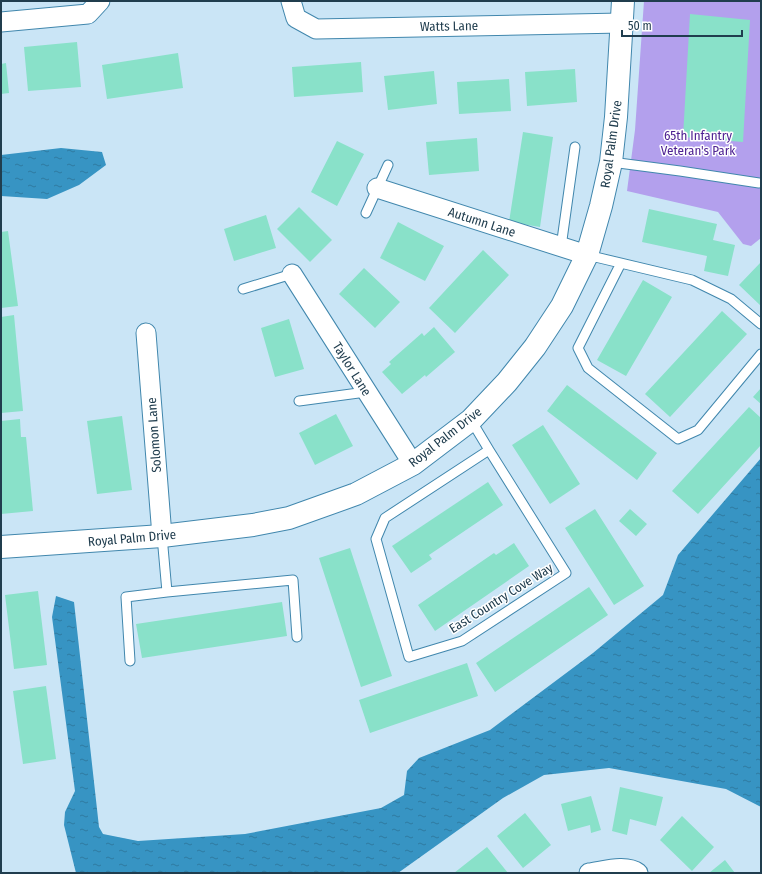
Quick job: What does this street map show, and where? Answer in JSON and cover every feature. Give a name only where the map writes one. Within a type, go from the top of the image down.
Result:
[{"type":"street","points":[[1,22],[88,14],[100,1]]},
{"type":"street","name":"Watts Lane","points":[[291,1],[296,18],[316,29],[622,23]]},
{"type":"street","name":"Royal Palm Drive","points":[[1,547],[162,536],[253,525],[289,518],[356,494],[413,464],[471,420],[507,382],[535,347],[562,306],[587,255],[601,206],[611,162],[616,117],[623,1]]},
{"type":"street","name":"Autumn Lane","points":[[377,188],[587,255]]},
{"type":"street","name":"Taylor Lane","points":[[292,274],[413,464]]},
{"type":"street","name":"Solomon Lane","points":[[146,334],[162,536]]},
{"type":"street","points":[[589,873],[617,869],[634,870],[638,873]]},
{"type":"lane","points":[[561,247],[575,147]]},
{"type":"lane","points":[[611,162],[680,171],[759,184]]},
{"type":"lane","points":[[366,213],[388,165]]},
{"type":"lane","points":[[587,255],[692,280],[731,299],[761,324]]},
{"type":"lane","points":[[621,263],[578,348],[588,368],[678,439],[698,430],[761,354]]},
{"type":"lane","points":[[243,289],[292,274]]},
{"type":"lane","points":[[299,401],[366,392]]},
{"type":"lane","name":"East Country Cove Way","points":[[471,420],[566,572],[462,641],[409,657],[376,539],[385,518],[489,450]]},
{"type":"lane","points":[[162,536],[167,592]]},
{"type":"lane","points":[[130,661],[126,597],[293,580],[297,637]]},
{"type":"green space","name":"65th Infantry Veteran's Park","points":[[644,1],[761,1],[761,238],[751,246],[743,244],[718,212],[627,191],[635,130]]},
{"type":"water","points":[[61,148],[102,152],[106,165],[79,185],[47,199],[1,196],[1,155]]},
{"type":"water","points":[[761,458],[761,807],[726,789],[609,768],[544,775],[503,798],[398,873],[76,873],[64,825],[65,812],[75,791],[52,617],[56,596],[74,602],[99,827],[103,834],[138,841],[245,834],[381,808],[404,795],[407,771],[419,758],[490,730],[593,653],[663,595],[678,555]]},
{"type":"building","points":[[690,14],[750,20],[743,142],[683,137]]},
{"type":"building","points":[[77,42],[81,87],[28,91],[24,47]]},
{"type":"building","points":[[178,53],[183,88],[107,99],[102,65]]},
{"type":"building","points":[[361,62],[363,92],[294,97],[292,67]]},
{"type":"building","points":[[6,63],[9,93],[1,94],[1,64]]},
{"type":"building","points":[[575,69],[577,102],[527,106],[525,72]]},
{"type":"building","points":[[434,71],[437,104],[388,110],[384,76]]},
{"type":"building","points":[[509,79],[511,111],[459,114],[457,82]]},
{"type":"building","points":[[523,132],[553,137],[540,227],[509,222]]},
{"type":"building","points":[[477,138],[479,171],[429,175],[426,142]]},
{"type":"building","points":[[337,141],[364,154],[337,206],[311,192]]},
{"type":"building","points":[[299,207],[332,240],[310,262],[277,229]]},
{"type":"building","points":[[649,209],[717,224],[713,240],[735,245],[728,276],[704,271],[707,256],[642,242]]},
{"type":"building","points":[[266,215],[276,248],[234,261],[224,229]]},
{"type":"building","points":[[398,222],[444,246],[425,281],[380,258]]},
{"type":"building","points":[[8,231],[18,306],[1,308],[1,232]]},
{"type":"building","points":[[483,250],[509,275],[455,333],[429,308]]},
{"type":"building","points":[[761,262],[761,306],[739,285]]},
{"type":"building","points":[[364,268],[400,302],[375,328],[339,294]]},
{"type":"building","points":[[643,280],[672,297],[626,376],[597,360]]},
{"type":"building","points":[[722,311],[747,334],[670,417],[645,394]]},
{"type":"building","points":[[14,315],[23,411],[1,413],[1,317]]},
{"type":"building","points":[[289,319],[304,369],[275,377],[261,328]]},
{"type":"building","points":[[434,327],[455,352],[426,377],[425,375],[402,394],[382,372],[391,364],[389,362],[422,333],[424,336]]},
{"type":"building","points":[[567,385],[657,453],[637,480],[547,411]]},
{"type":"building","points":[[761,388],[761,404],[753,397]]},
{"type":"building","points":[[749,407],[761,418],[761,445],[698,514],[672,491]]},
{"type":"building","points":[[336,414],[353,446],[315,465],[299,433]]},
{"type":"building","points":[[122,416],[132,490],[97,494],[87,421]]},
{"type":"building","points":[[20,419],[21,437],[26,437],[33,511],[1,514],[1,421]]},
{"type":"building","points":[[543,425],[580,484],[550,504],[512,445]]},
{"type":"building","points":[[488,482],[503,505],[429,555],[432,559],[411,573],[392,546]]},
{"type":"building","points":[[595,509],[644,586],[614,605],[565,528]]},
{"type":"building","points":[[630,509],[647,524],[636,536],[619,521]]},
{"type":"building","points":[[514,543],[529,566],[435,631],[418,605],[494,553],[496,555]]},
{"type":"building","points":[[350,548],[392,676],[361,687],[319,558]]},
{"type":"building","points":[[589,587],[608,615],[495,692],[476,663]]},
{"type":"building","points":[[38,591],[47,665],[14,669],[5,595]]},
{"type":"building","points":[[282,602],[287,636],[142,658],[136,624]]},
{"type":"building","points":[[467,663],[478,696],[370,733],[359,700]]},
{"type":"building","points":[[46,686],[56,759],[23,764],[13,691]]},
{"type":"building","points":[[620,787],[663,797],[656,826],[630,819],[627,835],[612,831]]},
{"type":"building","points":[[591,796],[601,830],[591,833],[590,825],[568,831],[561,804]]},
{"type":"building","points":[[525,813],[551,845],[523,868],[497,836]]},
{"type":"building","points":[[682,816],[714,847],[692,871],[660,840]]},
{"type":"building","points":[[487,847],[508,873],[454,873]]},
{"type":"building","points":[[725,860],[735,873],[709,873]]}]
